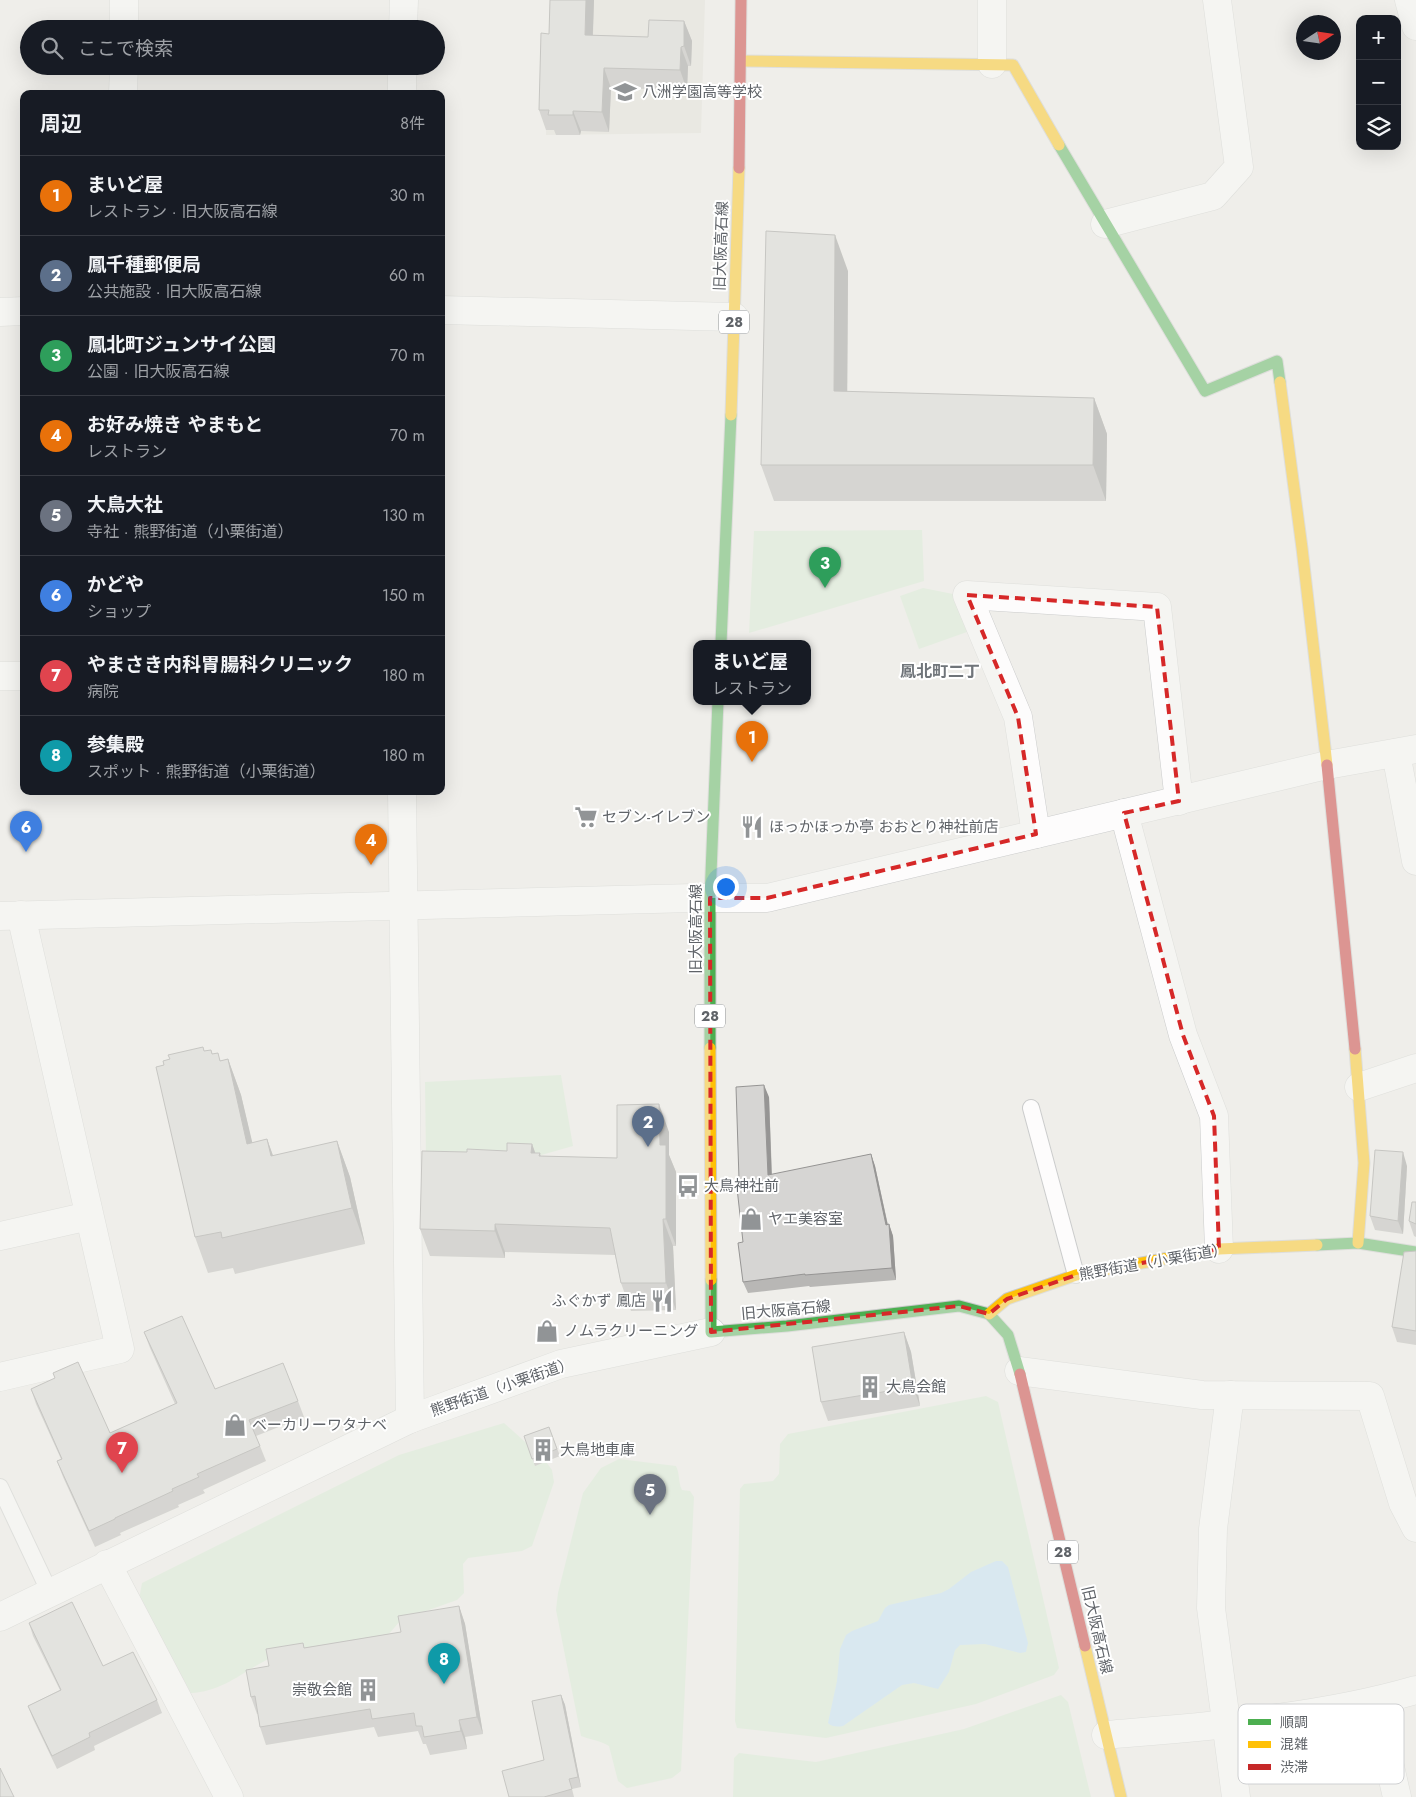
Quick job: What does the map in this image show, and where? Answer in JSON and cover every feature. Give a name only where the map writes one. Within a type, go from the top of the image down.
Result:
[{"type":"main road","name":"旧大阪高石線","points":[[721,640],[734,317],[741,0]]},
{"type":"main road","points":[[741,61],[1013,65],[1205,391],[1277,361],[1303,558],[1327,765],[1359,1087],[1364,1163],[1358,1243]]},
{"type":"main road","name":"旧大阪高石線","points":[[718,705],[710,898],[710,1332],[787,1326],[959,1306],[989,1314],[1008,1334],[1019,1371],[1121,1797]]},
{"type":"main road","name":"熊野街道（小栗街道）","points":[[989,1314],[1007,1299],[1076,1275],[1219,1248],[1358,1243],[1416,1252]]},
{"type":"street","points":[[124,0],[124,20]]},
{"type":"street","points":[[403,20],[404,0]]},
{"type":"street","points":[[992,0],[992,64]]},
{"type":"street","points":[[1105,224],[1213,196],[1239,167],[1217,0]]},
{"type":"street","points":[[1409,0],[1416,26]]},
{"type":"street","points":[[124,75],[124,90]]},
{"type":"street","points":[[402,75],[402,90]]},
{"type":"street","points":[[445,310],[734,317]]},
{"type":"street","points":[[0,312],[20,312]]},
{"type":"street","points":[[1036,834],[1018,717],[968,596],[1157,607],[1179,801]]},
{"type":"street","points":[[0,676],[20,676]]},
{"type":"street","points":[[0,1377],[120,1348],[89,1216],[11,916],[767,898],[1327,765],[1406,751],[1416,861]]},
{"type":"street","points":[[402,795],[410,1419]]},
{"type":"street","points":[[1124,813],[1184,1035],[1214,1116],[1219,1248]]},
{"type":"street","points":[[1359,1087],[1416,1068]]},
{"type":"street","points":[[0,1236],[89,1216]]},
{"type":"street","name":"熊野街道（小栗街道）","points":[[0,1617],[410,1419],[561,1364],[710,1332]]},
{"type":"street","points":[[1019,1371],[1202,1395],[1370,1396],[1403,1503],[1416,1528]]},
{"type":"street","points":[[1230,1395],[1213,1529],[1211,1608],[1236,1797]]},
{"type":"street","points":[[107,1564],[229,1797]]},
{"type":"street","points":[[1362,1704],[1416,1690]]},
{"type":"street","points":[[1106,1735],[1238,1723]]},
{"type":"street","points":[[1394,1784],[1397,1797]]},
{"type":"lane","points":[[1031,1108],[1076,1275]]},
{"type":"lane","points":[[0,1487],[50,1592]]},
{"type":"highlighted area","points":[[967,595],[1157,607],[1179,801],[1124,813],[1183,1035],[1214,1116],[1219,1249],[1076,1275],[1007,1299],[989,1314],[959,1306],[711,1332],[710,898],[767,898],[1036,834],[1018,717]]},
{"type":"shaded area","name":"八洲学園高等学校","points":[[557,0],[705,0],[701,133],[546,135],[548,53]]},
{"type":"green space","points":[[922,530],[924,581],[749,633],[754,531]]},
{"type":"green space","points":[[923,588],[953,594],[967,632],[919,649],[900,596]]},
{"type":"green space","points":[[561,1075],[573,1146],[499,1167],[426,1157],[425,1082]]},
{"type":"green space","points":[[986,1396],[998,1402],[1059,1668],[1054,1675],[976,1704],[826,1738],[737,1728],[735,1721],[740,1489],[744,1484],[773,1481],[779,1474],[780,1444],[788,1434]]},
{"type":"green space","points":[[504,1423],[544,1459],[552,1470],[554,1482],[532,1546],[522,1551],[468,1558],[463,1564],[464,1593],[457,1600],[401,1620],[388,1635],[281,1653],[227,1683],[215,1688],[191,1693],[139,1599],[142,1583],[399,1455]]},
{"type":"green space","points":[[619,1459],[676,1466],[682,1490],[690,1491],[694,1497],[681,1771],[672,1778],[627,1788],[618,1781],[609,1746],[581,1736],[556,1610],[558,1593],[583,1493],[601,1468]]},
{"type":"green space","points":[[1061,1695],[1068,1702],[1091,1797],[733,1797],[734,1758],[739,1753],[816,1762],[964,1729]]},
{"type":"water","points":[[996,1561],[1002,1561],[1008,1567],[1028,1643],[1026,1652],[1020,1653],[985,1644],[960,1645],[955,1650],[949,1672],[938,1689],[914,1683],[902,1685],[843,1726],[835,1726],[828,1723],[837,1681],[840,1649],[846,1635],[878,1621],[885,1608],[889,1605],[941,1593],[971,1572]]},
{"type":"building","points":[[550,0],[586,0],[585,35],[648,37],[649,20],[684,21],[684,46],[681,47],[680,70],[604,68],[602,112],[573,111],[573,115],[548,115],[549,110],[539,110],[541,33],[549,34]]},
{"type":"building","points":[[766,231],[835,235],[834,391],[1094,398],[1093,465],[761,465]]},
{"type":"building","points":[[203,1047],[204,1051],[211,1050],[212,1054],[218,1053],[220,1061],[228,1059],[247,1144],[267,1139],[271,1156],[337,1141],[352,1208],[222,1238],[221,1232],[195,1237],[156,1067],[164,1065],[163,1061],[170,1059],[168,1055]]},
{"type":"building","points":[[764,1085],[768,1175],[871,1154],[886,1225],[889,1224],[892,1268],[805,1274],[743,1282],[738,1243],[743,1242],[736,1179],[739,1179],[736,1087]]},
{"type":"building","points":[[659,1104],[660,1145],[666,1145],[666,1219],[663,1219],[666,1283],[621,1283],[610,1228],[495,1224],[495,1231],[420,1229],[422,1151],[467,1152],[467,1149],[507,1151],[507,1143],[532,1144],[531,1153],[540,1153],[539,1156],[617,1158],[617,1105]]},
{"type":"building","points":[[1375,1150],[1403,1152],[1398,1221],[1370,1216]]},
{"type":"building","points":[[1412,1202],[1416,1202],[1416,1224],[1409,1221]]},
{"type":"building","points":[[1416,1251],[1416,1331],[1392,1327],[1404,1252]]},
{"type":"building","points":[[182,1316],[215,1389],[283,1363],[298,1401],[249,1420],[260,1446],[197,1474],[199,1477],[172,1489],[173,1491],[89,1531],[57,1461],[62,1459],[31,1389],[55,1378],[53,1373],[78,1362],[110,1433],[177,1403],[144,1332]]},
{"type":"building","name":"大鳥会館","points":[[904,1332],[913,1387],[821,1402],[812,1347]]},
{"type":"building","name":"大鳥地車庫","points":[[549,1427],[557,1449],[532,1459],[524,1436]]},
{"type":"building","points":[[72,1602],[103,1666],[133,1652],[157,1700],[89,1733],[90,1737],[52,1756],[28,1706],[61,1690],[29,1623]]},
{"type":"building","points":[[459,1606],[477,1717],[459,1720],[461,1731],[424,1737],[422,1726],[416,1726],[414,1713],[372,1719],[370,1709],[260,1727],[255,1696],[251,1697],[246,1670],[269,1666],[266,1649],[303,1643],[304,1648],[401,1632],[398,1616]]},
{"type":"building","points":[[561,1695],[578,1777],[569,1779],[572,1789],[544,1797],[509,1797],[502,1771],[544,1760],[532,1701]]},
{"type":"building","points":[[0,1768],[14,1797],[0,1797]]},
{"type":"traffic: fast","points":[[1059,145],[1205,391],[1277,361],[1280,382]]},
{"type":"traffic: fast","points":[[721,640],[731,415]]},
{"type":"traffic: fast","points":[[710,1048],[710,898],[718,705]]},
{"type":"traffic: fast","points":[[1317,1245],[1358,1243],[1416,1252]]},
{"type":"traffic: fast","points":[[711,1280],[711,1332],[787,1326],[959,1306],[989,1314],[1008,1335],[1020,1374]]},
{"type":"traffic: slow","points":[[741,61],[1013,65],[1059,145]]},
{"type":"traffic: slow","points":[[731,415],[739,168]]},
{"type":"traffic: slow","points":[[1280,382],[1302,548],[1327,765]]},
{"type":"traffic: slow","points":[[710,1048],[711,1280]]},
{"type":"traffic: slow","points":[[1355,1049],[1364,1163],[1358,1243]]},
{"type":"traffic: slow","points":[[989,1314],[1007,1299],[1076,1275],[1219,1249],[1317,1245]]},
{"type":"traffic: slow","points":[[1085,1646],[1121,1797]]},
{"type":"traffic: jam","points":[[739,168],[741,0]]},
{"type":"traffic: jam","points":[[1327,765],[1355,1049]]},
{"type":"traffic: jam","points":[[1020,1374],[1085,1646]]},
{"type":"place","name":"八洲学園高等学校","points":[[625,92]]},
{"type":"place","name":"鳳北町ジュンサイ公園","points":[[825,588]]},
{"type":"place","name":"まいど屋","points":[[752,762]]},
{"type":"place","name":"セブン-イレブン","points":[[586,817]]},
{"type":"place","name":"ほっかほっか亭 おおとり神社前店","points":[[752,827]]},
{"type":"place","name":"かどや","points":[[26,852]]},
{"type":"place","name":"お好み焼き やまもと","points":[[371,865]]},
{"type":"place","name":"鳳千種郵便局","points":[[648,1147]]},
{"type":"place","name":"大鳥神社前","points":[[688,1186]]},
{"type":"place","name":"ヤエ美容室","points":[[751,1219]]},
{"type":"place","name":"ふぐかず 鳳店","points":[[662,1301]]},
{"type":"place","name":"ノムラクリーニング","points":[[547,1331]]},
{"type":"place","name":"大鳥会館","points":[[870,1387]]},
{"type":"place","name":"ベーカリーワタナベ","points":[[235,1425]]},
{"type":"place","name":"大鳥地車庫","points":[[543,1450]]},
{"type":"place","name":"やまさき内科胃腸科クリニック","points":[[122,1473]]},
{"type":"place","name":"大鳥大社","points":[[650,1515]]},
{"type":"place","name":"参集殿","points":[[444,1684]]},
{"type":"place","name":"崇敬会館","points":[[368,1690]]},
{"type":"district","name":"鳳北町二丁","points":[[940,671]]}]
